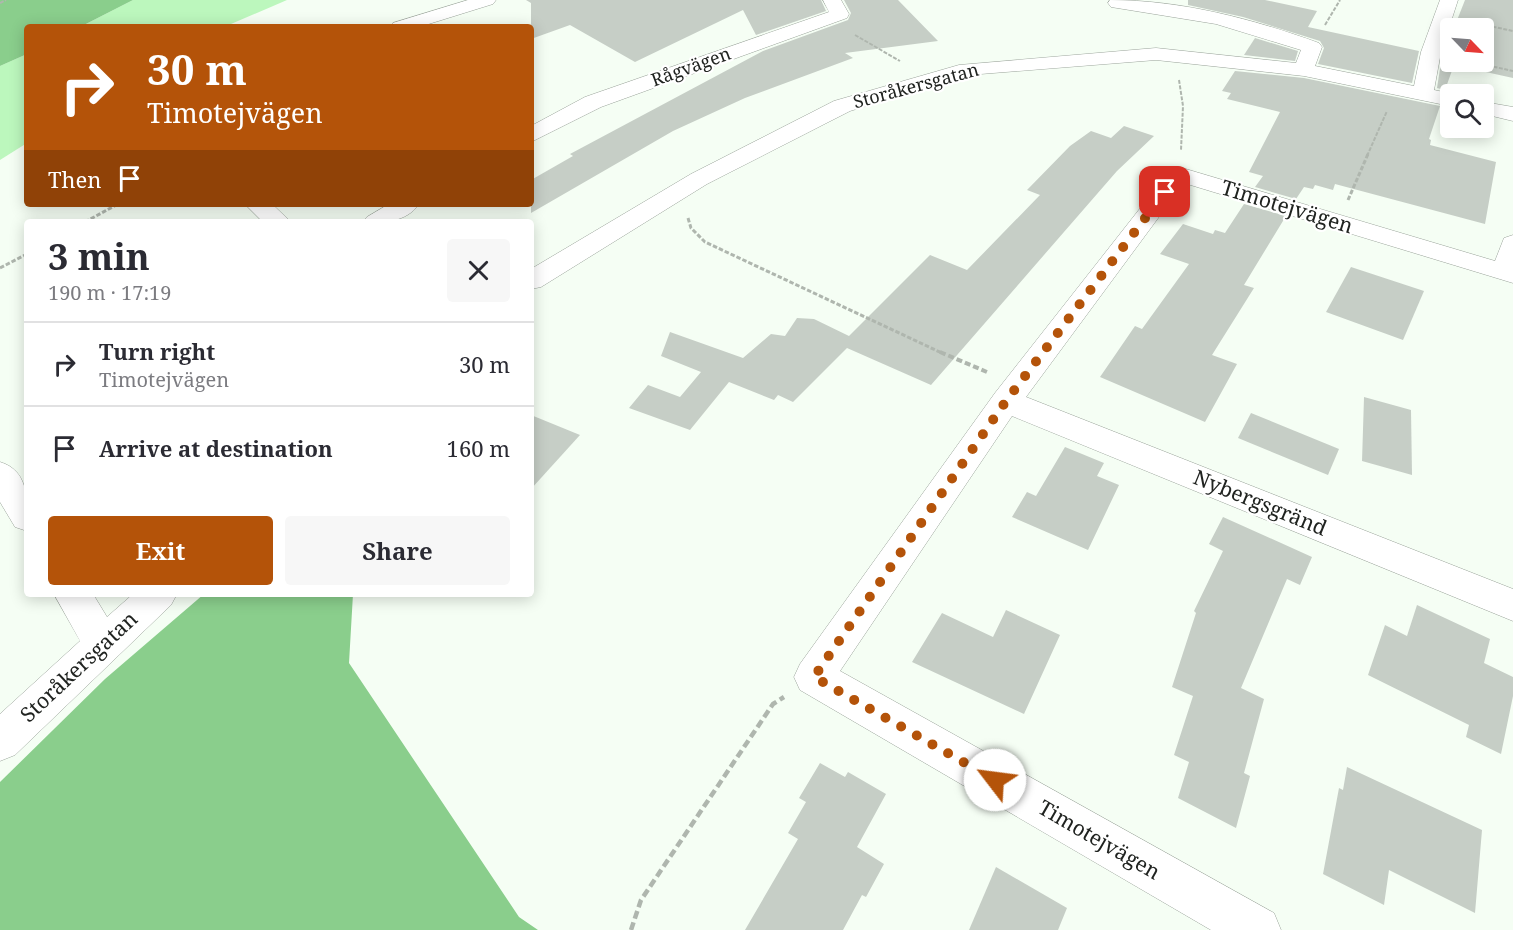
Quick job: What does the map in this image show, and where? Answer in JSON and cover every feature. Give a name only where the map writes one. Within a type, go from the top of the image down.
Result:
[{"type":"street","points":[[410,24],[487,0]]},
{"type":"street","points":[[1115,2],[1162,4],[1312,46],[1304,70]]},
{"type":"street","points":[[1115,2],[1130,20]]},
{"type":"street","name":"Rågvägen","points":[[534,133],[593,102],[834,7]]},
{"type":"street","points":[[1423,94],[1431,52],[1446,8]]},
{"type":"street","name":"Storåkersgatan","points":[[534,279],[677,192],[842,106],[966,69],[1157,49],[1304,70],[1440,98]]},
{"type":"street","points":[[1494,110],[1513,114]]},
{"type":"street","points":[[814,677],[1012,394],[1179,174]]},
{"type":"street","name":"Timotejvägen","points":[[1179,174],[1337,222],[1510,264]]},
{"type":"street","points":[[260,207],[274,219]]},
{"type":"street","points":[[381,219],[402,207]]},
{"type":"street","name":"Nybergsgränd","points":[[1012,394],[1513,605]]},
{"type":"street","points":[[0,476],[24,512]]},
{"type":"street","points":[[75,597],[102,643]]},
{"type":"street","name":"Storåkersgatan","points":[[0,741],[102,643],[155,597]]},
{"type":"street","name":"Timotejvägen","points":[[814,677],[1257,930]]},
{"type":"path","points":[[0,3],[6,0]]},
{"type":"path","points":[[834,7],[840,23],[850,32],[893,58],[938,77]]},
{"type":"path","points":[[1446,8],[1513,31]]},
{"type":"path","points":[[1157,49],[1183,90],[1179,174]]},
{"type":"path","points":[[1494,66],[1513,70]]},
{"type":"path","points":[[1337,222],[1397,88]]},
{"type":"path","points":[[677,192],[686,207],[690,228],[705,242],[1012,394]]},
{"type":"path","points":[[90,219],[112,207]]},
{"type":"path","points":[[0,268],[24,256]]},
{"type":"path","points":[[631,930],[641,900],[773,704],[814,677]]},
{"type":"green space","points":[[0,0],[133,0],[86,24],[24,24],[24,55],[0,66]]},
{"type":"green space","points":[[133,0],[287,0],[231,24],[86,24]]},
{"type":"green space","points":[[24,55],[24,145],[0,160],[0,66]]},
{"type":"green space","points":[[201,597],[353,597],[349,663],[519,917],[538,930],[0,930],[0,782],[105,679]]},
{"type":"building","points":[[526,0],[821,0],[826,11],[756,35],[743,10],[635,62],[570,25],[534,38],[531,3]]},
{"type":"building","points":[[844,0],[898,0],[938,41],[845,53],[853,58],[745,98],[673,131],[531,213],[531,207],[534,207],[534,178],[573,156],[570,154],[763,51],[848,20],[851,13]]},
{"type":"building","points":[[1188,0],[1265,0],[1317,11],[1308,27],[1419,51],[1412,83],[1318,64],[1324,48],[1320,41],[1243,17],[1188,5]]},
{"type":"building","points":[[1465,0],[1513,0],[1513,78],[1486,72],[1494,72],[1494,18],[1458,18]]},
{"type":"building","points":[[1255,38],[1298,51],[1295,61],[1244,55]]},
{"type":"building","points":[[1440,69],[1440,72],[1451,72],[1447,84],[1440,84],[1440,89],[1437,88]]},
{"type":"building","points":[[1235,71],[1304,78],[1440,106],[1429,139],[1431,140],[1430,145],[1496,162],[1485,224],[1335,184],[1333,190],[1315,185],[1313,189],[1304,187],[1296,199],[1255,187],[1263,176],[1249,172],[1280,112],[1227,99],[1231,93],[1222,91]]},
{"type":"building","points":[[1124,126],[1154,136],[1117,171],[931,385],[847,348],[793,402],[778,395],[774,400],[729,382],[690,430],[629,408],[648,385],[680,397],[701,372],[661,356],[670,332],[743,358],[771,334],[785,336],[797,318],[814,319],[849,336],[930,255],[967,270],[1040,195],[1027,190],[1070,146],[1091,131],[1111,138]]},
{"type":"building","points":[[1244,204],[1286,216],[1244,285],[1254,288],[1212,355],[1237,364],[1205,422],[1100,377],[1135,326],[1142,329],[1189,264],[1160,254],[1183,224],[1213,234],[1215,230],[1225,233]]},
{"type":"building","points":[[1351,267],[1424,291],[1403,340],[1326,312]]},
{"type":"building","points":[[1364,397],[1411,410],[1412,475],[1362,461]]},
{"type":"building","points":[[1251,413],[1339,449],[1328,475],[1238,438]]},
{"type":"building","points":[[534,416],[580,435],[534,486]]},
{"type":"building","points":[[1065,447],[1104,463],[1097,476],[1119,485],[1088,550],[1012,517],[1027,492],[1036,496]]},
{"type":"building","points":[[1223,517],[1312,557],[1300,585],[1287,579],[1241,688],[1264,699],[1244,773],[1250,776],[1236,828],[1178,798],[1189,762],[1174,755],[1193,696],[1172,687],[1196,613],[1194,611],[1223,551],[1209,544]]},
{"type":"building","points":[[1417,605],[1490,639],[1484,663],[1513,677],[1513,696],[1501,754],[1466,737],[1469,725],[1368,675],[1385,625],[1407,636]]},
{"type":"building","points":[[1006,610],[1060,635],[1024,714],[912,662],[942,613],[993,637]]},
{"type":"building","points":[[820,763],[845,777],[848,772],[886,794],[857,847],[884,864],[866,897],[862,895],[843,930],[745,930],[798,839],[788,833],[806,802],[799,798]]},
{"type":"building","points":[[1347,767],[1482,830],[1475,913],[1389,870],[1384,905],[1323,874],[1339,788],[1343,790]]},
{"type":"building","points":[[996,867],[1067,908],[1058,930],[969,930]]},
{"type":"route","points":[[995,780],[814,677],[1006,401],[1165,192]]}]
